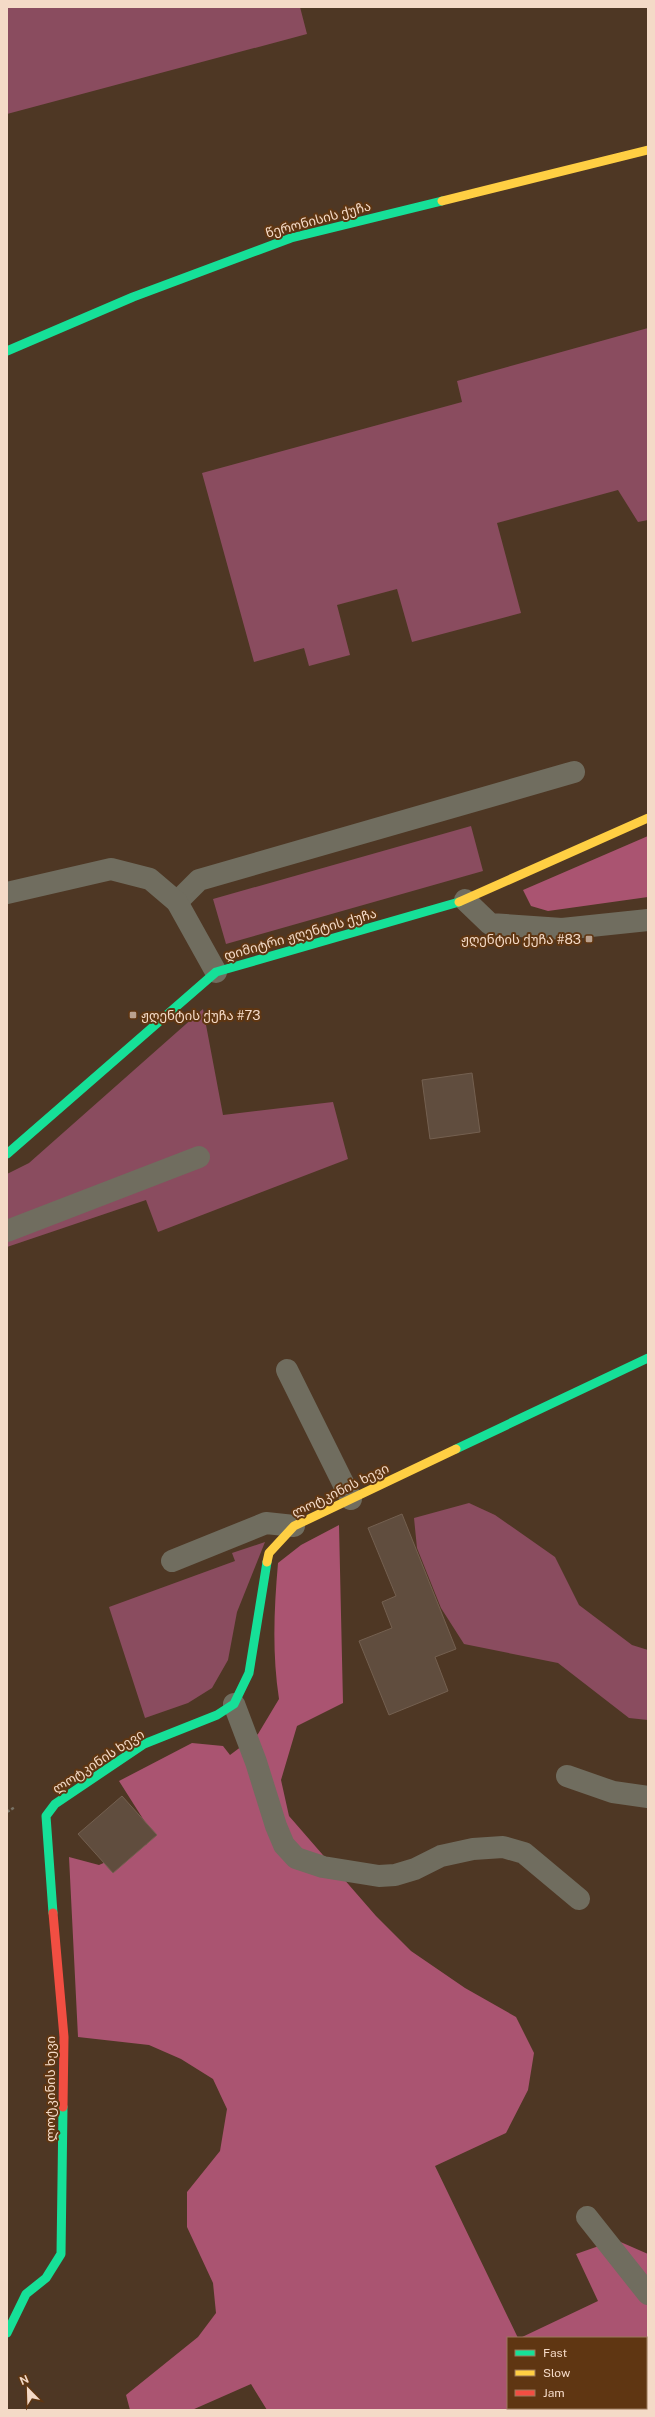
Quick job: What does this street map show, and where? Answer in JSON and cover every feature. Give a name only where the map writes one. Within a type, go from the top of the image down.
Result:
[{"type":"street","name":"წერონისის ქუჩა","points":[[7,351],[133,296],[292,238],[648,150]]},
{"type":"street","points":[[177,902],[199,880],[574,772]]},
{"type":"street","name":"დიმიტრი ჟღენტის ქუჩა","points":[[7,1154],[216,972],[465,900],[550,860],[648,818]]},
{"type":"street","points":[[7,893],[111,869],[150,879],[177,902],[216,972]]},
{"type":"street","points":[[465,900],[490,924],[562,930],[648,920]]},
{"type":"street","points":[[7,1232],[199,1157]]},
{"type":"street","name":"ლოტკინის ხევი","points":[[7,2333],[26,2294],[46,2278],[61,2254],[64,2037],[46,1832],[46,1816],[55,1804],[144,1744],[217,1715],[234,1704],[249,1673],[269,1553],[294,1526],[648,1358]]},
{"type":"street","points":[[287,1370],[351,1499]]},
{"type":"street","points":[[172,1560],[266,1523],[294,1526]]},
{"type":"street","points":[[234,1704],[256,1762],[276,1826],[284,1845],[296,1858],[323,1867],[379,1876],[408,1871],[441,1856],[473,1849],[503,1847],[524,1853],[579,1899]]},
{"type":"street","points":[[567,1776],[613,1792],[648,1797]]},
{"type":"street","points":[[587,2217],[648,2294]]},
{"type":"shaded area","points":[[7,7],[300,7],[307,34],[7,114]]},
{"type":"shaded area","points":[[648,328],[648,520],[638,522],[618,490],[497,523],[521,613],[412,642],[397,589],[337,605],[350,655],[309,666],[304,648],[254,662],[202,473],[462,402],[457,381]]},
{"type":"shaded area","points":[[471,826],[483,871],[226,944],[213,899]]},
{"type":"shaded area","points":[[648,836],[648,897],[548,911],[531,906],[523,890]]},
{"type":"shaded area","points":[[203,1009],[223,1115],[333,1102],[348,1159],[158,1232],[146,1200],[7,1247],[7,1174],[29,1163]]},
{"type":"shaded area","points":[[469,1503],[495,1515],[555,1557],[579,1605],[632,1645],[648,1650],[648,1720],[629,1718],[558,1663],[464,1644],[441,1608],[417,1548],[414,1518]]},
{"type":"shaded area","points":[[339,1525],[343,1703],[297,1726],[281,1780],[289,1816],[376,1916],[411,1951],[465,1988],[516,2017],[534,2053],[528,2090],[506,2133],[435,2166],[518,2337],[507,2337],[507,2409],[647,2409],[647,2337],[522,2337],[598,2301],[576,2254],[616,2240],[648,2254],[648,2410],[267,2410],[251,2384],[192,2410],[130,2410],[126,2395],[198,2337],[216,2313],[213,2283],[187,2227],[187,2192],[220,2151],[227,2109],[213,2079],[181,2059],[149,2045],[78,2037],[69,1857],[99,1865],[147,1844],[145,1822],[119,1781],[192,1743],[223,1746],[230,1755],[258,1734],[279,1699],[275,1665],[274,1631],[278,1563],[301,1545]]},
{"type":"shaded area","points":[[265,1542],[237,1612],[228,1660],[212,1688],[188,1703],[145,1718],[109,1607],[235,1561],[232,1553]]},
{"type":"building","points":[[472,1073],[480,1132],[430,1139],[422,1080]]},
{"type":"building","points":[[402,1514],[456,1649],[435,1657],[448,1691],[389,1715],[359,1641],[392,1628],[382,1602],[396,1596],[368,1528]]},
{"type":"building","points":[[122,1796],[157,1835],[113,1873],[78,1834]]},
{"type":"traffic: fast","points":[[7,351],[133,297],[291,238],[442,201]]},
{"type":"traffic: fast","points":[[7,1154],[216,972],[459,902]]},
{"type":"traffic: fast","points":[[456,1449],[648,1358]]},
{"type":"traffic: fast","points":[[53,1913],[46,1816],[55,1804],[144,1744],[217,1715],[234,1704],[249,1673],[267,1562]]},
{"type":"traffic: fast","points":[[7,2333],[26,2294],[46,2278],[61,2254],[63,2107]]},
{"type":"traffic: slow","points":[[442,201],[648,150]]},
{"type":"traffic: slow","points":[[459,902],[648,818]]},
{"type":"traffic: slow","points":[[267,1562],[269,1553],[294,1526],[456,1449]]},
{"type":"traffic: jam","points":[[53,1913],[64,2037],[63,2107]]},
{"type":"place","name":"ჟღენტის ქუჩა #83","points":[[589,939]]},
{"type":"place","name":"ჟღენტის ქუჩა #73","points":[[133,1015]]}]
